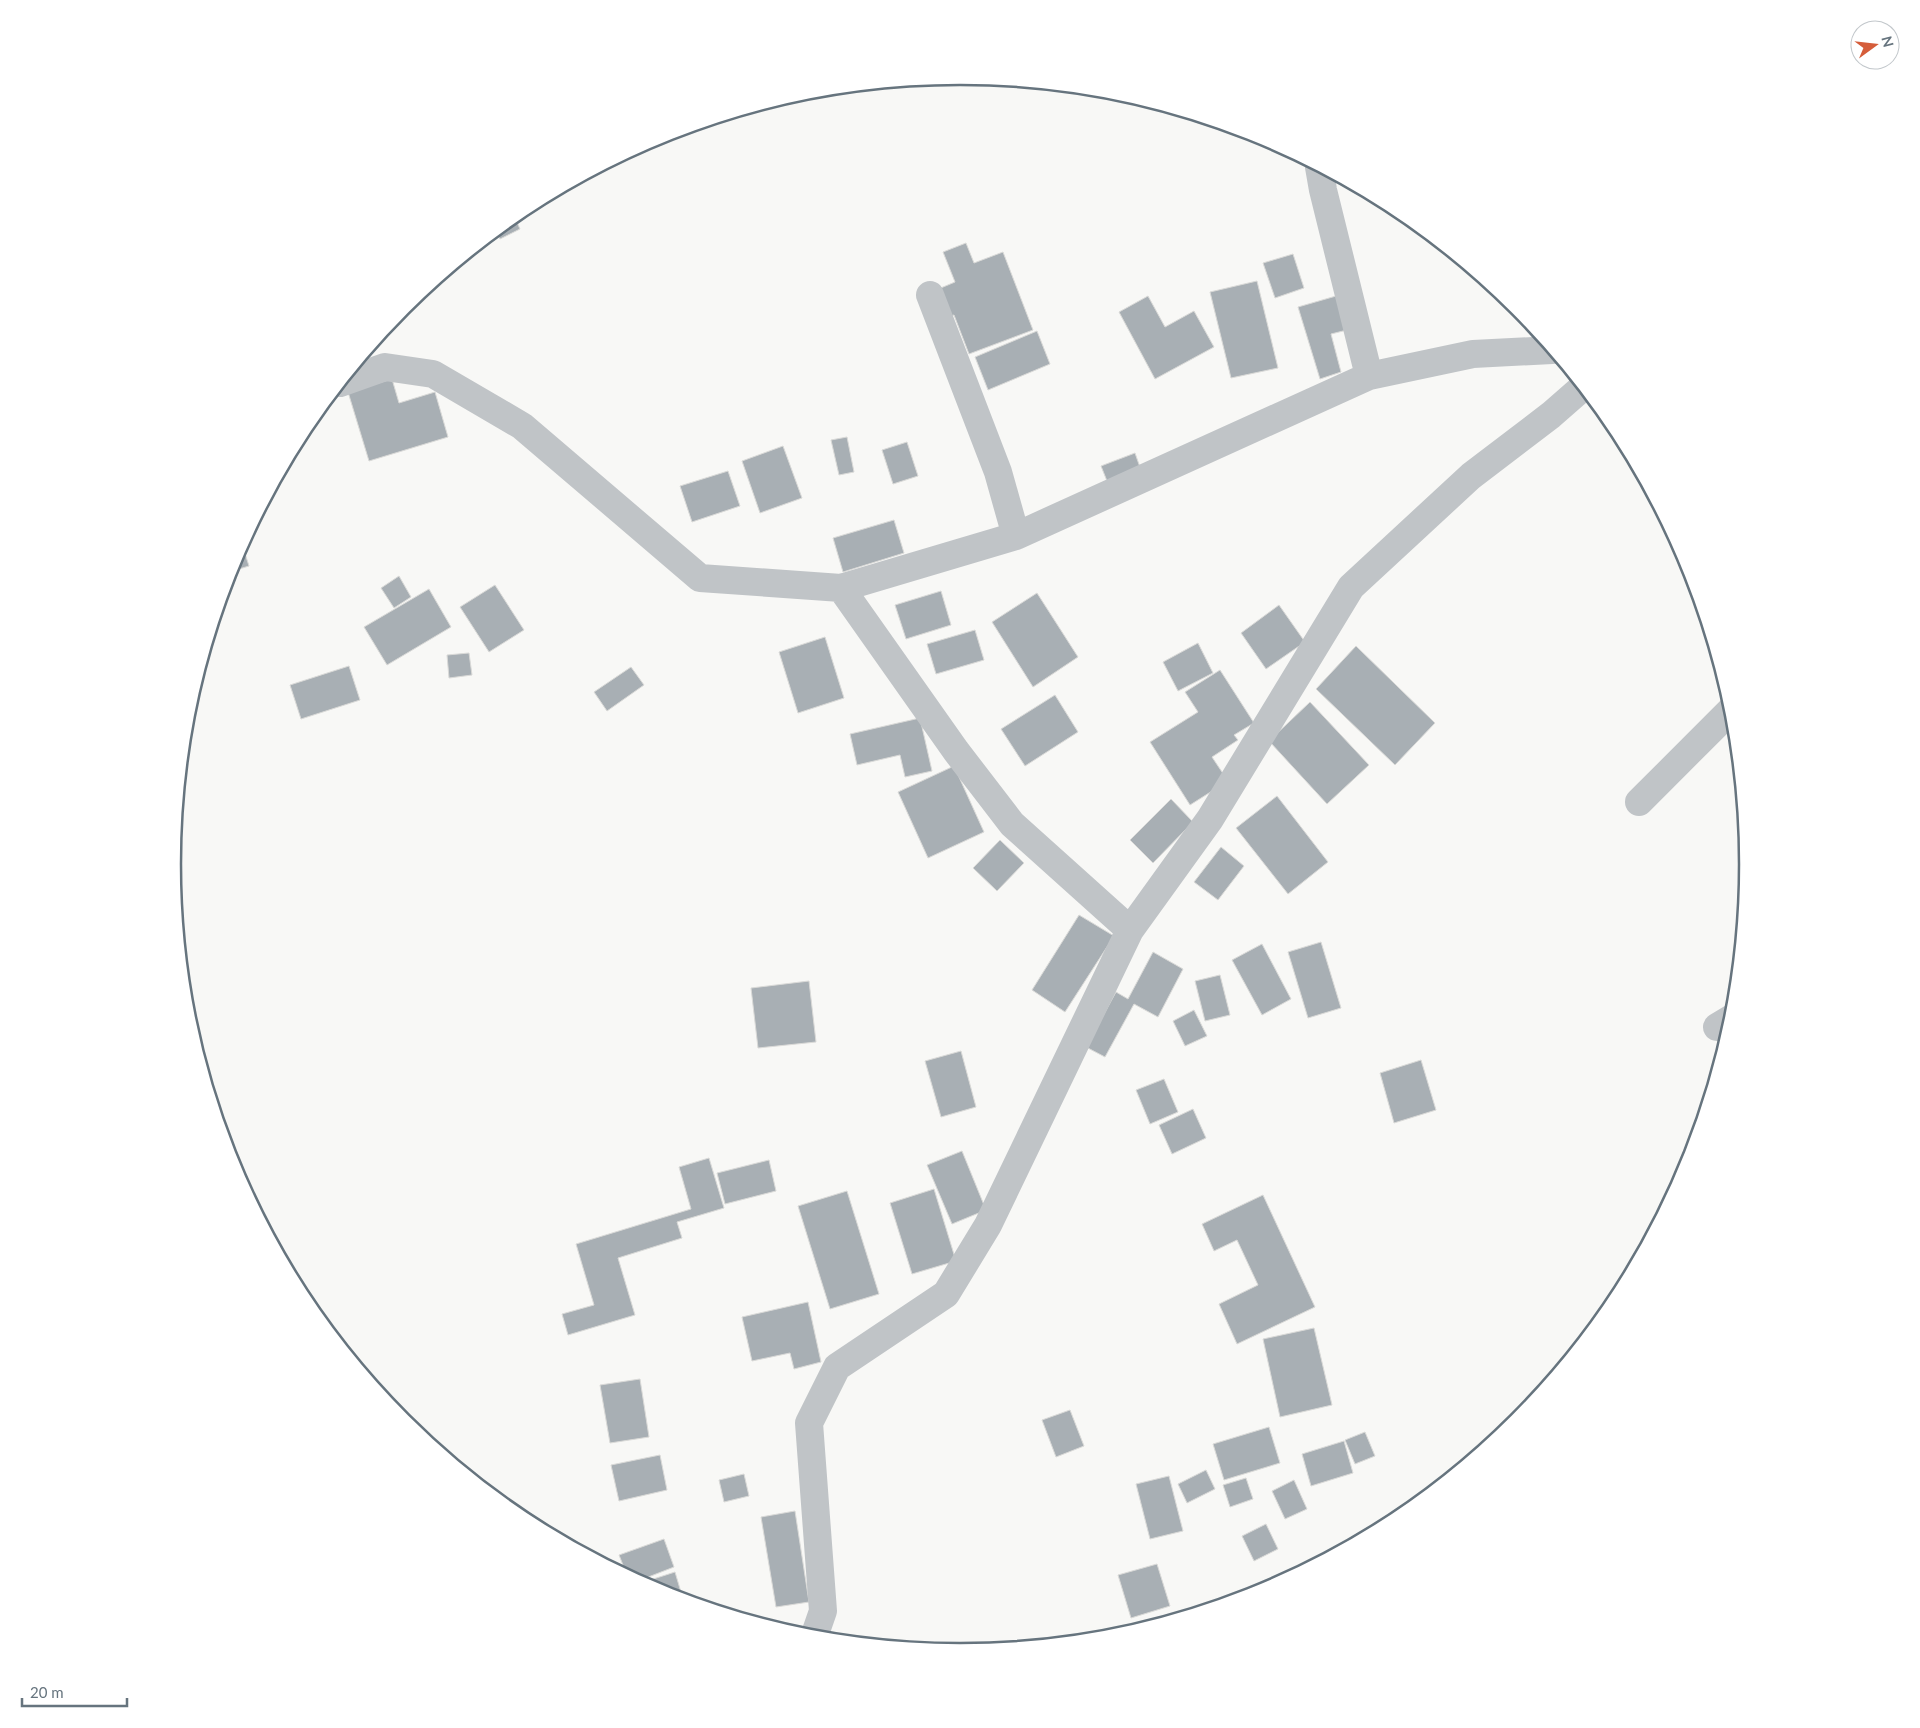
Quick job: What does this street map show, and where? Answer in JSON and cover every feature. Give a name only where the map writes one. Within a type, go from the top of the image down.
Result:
[{"type":"street","points":[[1320,173],[1369,376]]},
{"type":"street","points":[[930,295],[998,472],[1016,536]]},
{"type":"street","points":[[351,379],[385,367],[434,374],[522,426],[700,578],[841,588],[1016,536],[1369,376],[1473,354],[1546,350]]},
{"type":"street","points":[[817,1629],[823,1611],[809,1423],[837,1367],[946,1294],[988,1225],[1130,930],[1210,818],[1351,586],[1472,476],[1551,415],[1579,391]]},
{"type":"street","points":[[841,588],[956,751],[1012,824],[1130,930]]},
{"type":"street","points":[[1639,802],[1725,716]]},
{"type":"building","points":[[517,223],[520,229],[500,239],[499,237]]},
{"type":"building","points":[[966,243],[974,263],[1003,252],[1033,330],[969,354],[954,315],[947,317],[936,290],[955,282],[943,252]]},
{"type":"building","points":[[1293,254],[1304,288],[1275,298],[1263,263]]},
{"type":"building","points":[[1257,281],[1278,368],[1231,378],[1210,292]]},
{"type":"building","points":[[1343,294],[1351,329],[1331,334],[1341,372],[1320,379],[1298,307]]},
{"type":"building","points":[[1148,296],[1165,327],[1194,311],[1214,347],[1155,379],[1119,312]]},
{"type":"building","points":[[1037,331],[1050,364],[988,390],[975,357]]},
{"type":"building","points":[[392,379],[399,403],[435,392],[448,437],[369,461],[348,392]]},
{"type":"building","points":[[847,437],[854,472],[839,475],[831,440]]},
{"type":"building","points":[[907,442],[918,476],[893,484],[882,450]]},
{"type":"building","points":[[783,446],[802,498],[760,513],[742,461]]},
{"type":"building","points":[[1135,453],[1142,473],[1109,486],[1101,466]]},
{"type":"building","points":[[728,471],[740,506],[692,522],[680,486]]},
{"type":"building","points":[[894,520],[904,553],[843,572],[833,538]]},
{"type":"building","points":[[245,554],[249,566],[239,569]]},
{"type":"building","points":[[399,576],[411,597],[394,608],[381,588]]},
{"type":"building","points":[[495,585],[524,630],[489,652],[460,607]]},
{"type":"building","points":[[429,589],[451,627],[387,665],[364,627]]},
{"type":"building","points":[[941,591],[951,625],[906,639],[895,605]]},
{"type":"building","points":[[1037,593],[1078,657],[1033,687],[992,622]]},
{"type":"building","points":[[1279,605],[1305,642],[1266,669],[1241,633]]},
{"type":"building","points":[[975,630],[984,660],[936,674],[927,644]]},
{"type":"building","points":[[825,637],[844,698],[798,713],[779,652]]},
{"type":"building","points":[[1198,643],[1213,673],[1178,691],[1163,662]]},
{"type":"building","points":[[1356,646],[1435,723],[1395,765],[1316,689]]},
{"type":"building","points":[[469,653],[472,675],[449,678],[447,655]]},
{"type":"building","points":[[349,666],[360,700],[301,719],[290,685]]},
{"type":"building","points":[[631,667],[644,685],[607,711],[594,692]]},
{"type":"building","points":[[1220,670],[1254,723],[1234,735],[1238,740],[1212,757],[1228,781],[1190,805],[1150,742],[1198,712],[1185,692]]},
{"type":"building","points":[[1055,695],[1078,732],[1025,766],[1001,729]]},
{"type":"building","points":[[1310,702],[1369,765],[1327,804],[1269,741]]},
{"type":"building","points":[[920,718],[932,771],[905,777],[900,755],[857,765],[850,734]]},
{"type":"building","points":[[954,766],[984,832],[928,858],[898,792]]},
{"type":"building","points":[[1277,796],[1328,862],[1288,894],[1236,828]]},
{"type":"building","points":[[1171,799],[1193,822],[1153,863],[1130,840]]},
{"type":"building","points":[[1000,840],[1024,863],[997,891],[973,868]]},
{"type":"building","points":[[1221,847],[1244,866],[1218,900],[1194,882]]},
{"type":"building","points":[[1079,915],[1114,936],[1065,1012],[1032,990]]},
{"type":"building","points":[[1321,942],[1341,1008],[1308,1018],[1288,952]]},
{"type":"building","points":[[1262,944],[1291,999],[1262,1015],[1232,960]]},
{"type":"building","points":[[1153,952],[1183,969],[1158,1017],[1134,1004],[1105,1057],[1086,1047],[1116,992],[1128,999]]},
{"type":"building","points":[[1220,975],[1230,1015],[1205,1021],[1195,981]]},
{"type":"building","points":[[809,981],[816,1042],[758,1048],[751,988]]},
{"type":"building","points":[[1194,1010],[1207,1036],[1185,1046],[1173,1021]]},
{"type":"building","points":[[961,1051],[976,1107],[941,1117],[925,1061]]},
{"type":"building","points":[[1421,1060],[1436,1110],[1394,1123],[1380,1073]]},
{"type":"building","points":[[1164,1079],[1178,1112],[1150,1124],[1136,1090]]},
{"type":"building","points":[[1193,1109],[1206,1138],[1172,1154],[1159,1125]]},
{"type":"building","points":[[962,1151],[986,1210],[952,1224],[927,1165]]},
{"type":"building","points":[[709,1158],[724,1208],[677,1222],[682,1238],[618,1258],[635,1315],[568,1335],[562,1314],[594,1305],[576,1244],[691,1209],[679,1167]]},
{"type":"building","points":[[769,1160],[776,1191],[725,1204],[717,1173]]},
{"type":"building","points":[[934,1189],[956,1261],[912,1274],[890,1203]]},
{"type":"building","points":[[847,1191],[879,1294],[830,1309],[798,1206]]},
{"type":"building","points":[[1263,1195],[1315,1307],[1237,1344],[1219,1304],[1258,1285],[1237,1240],[1214,1251],[1202,1224]]},
{"type":"building","points":[[808,1302],[821,1362],[794,1369],[790,1353],[752,1361],[742,1317]]},
{"type":"building","points":[[1314,1328],[1332,1405],[1280,1417],[1263,1339]]},
{"type":"building","points":[[640,1379],[649,1437],[610,1443],[600,1385]]},
{"type":"building","points":[[1070,1410],[1084,1446],[1056,1457],[1042,1420]]},
{"type":"building","points":[[1269,1427],[1280,1463],[1224,1480],[1213,1444]]},
{"type":"building","points":[[1365,1432],[1375,1456],[1355,1464],[1345,1440]]},
{"type":"building","points":[[1344,1441],[1353,1473],[1311,1486],[1302,1454]]},
{"type":"building","points":[[660,1455],[667,1490],[619,1501],[611,1465]]},
{"type":"building","points":[[1206,1470],[1215,1489],[1187,1503],[1178,1484]]},
{"type":"building","points":[[744,1474],[749,1496],[724,1502],[719,1480]]},
{"type":"building","points":[[1169,1476],[1183,1531],[1150,1539],[1136,1484]]},
{"type":"building","points":[[1246,1478],[1253,1499],[1230,1507],[1223,1485]]},
{"type":"building","points":[[1294,1480],[1307,1509],[1285,1519],[1272,1491]]},
{"type":"building","points":[[795,1511],[809,1602],[776,1607],[761,1517]]},
{"type":"building","points":[[1266,1524],[1278,1549],[1254,1561],[1242,1536]]},
{"type":"building","points":[[664,1539],[674,1567],[647,1577],[624,1567],[619,1555]]},
{"type":"building","points":[[1157,1564],[1170,1606],[1131,1618],[1118,1575]]},
{"type":"building","points":[[675,1572],[681,1591],[662,1584],[652,1579]]}]
